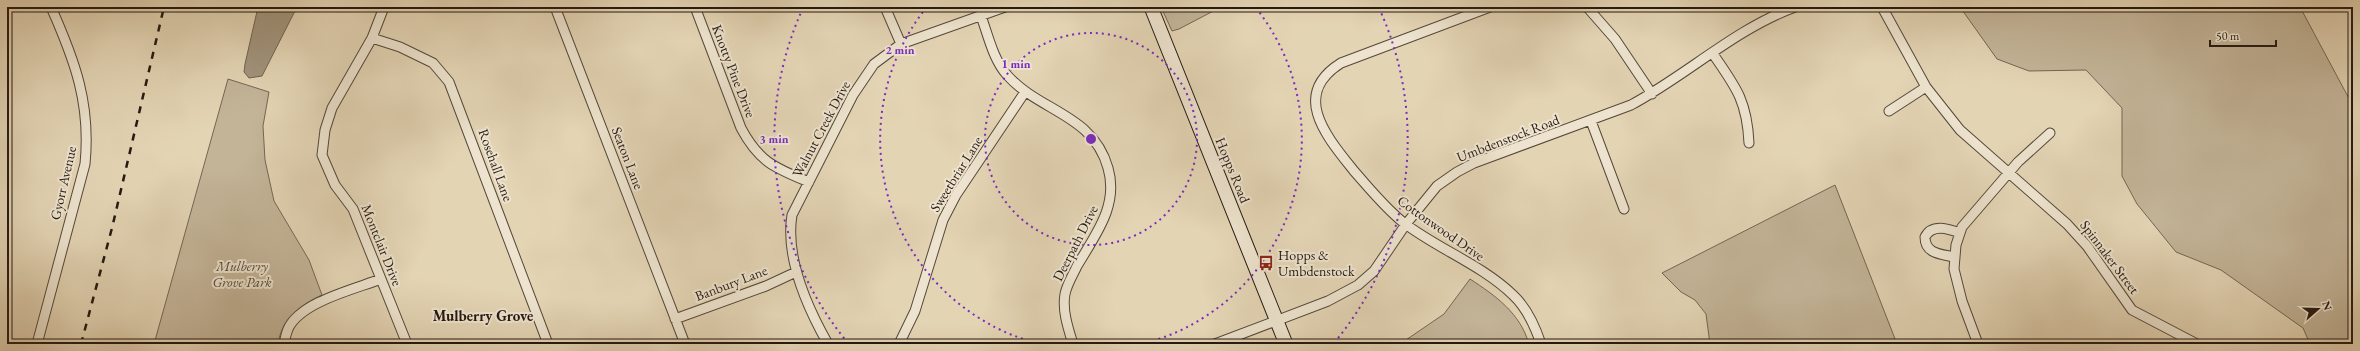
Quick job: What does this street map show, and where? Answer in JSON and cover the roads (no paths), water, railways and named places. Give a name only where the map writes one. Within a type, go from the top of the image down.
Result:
[{"type":"main road","name":"Hopps Road","points":[[1151,7],[1286,344]]},
{"type":"street","name":"Gyorr Avenue","points":[[37,344],[85,164],[88,133],[85,106],[80,82],[51,7]]},
{"type":"street","name":"Montclair Drive","points":[[384,7],[372,38],[332,108],[325,130],[322,155],[335,185],[354,208],[407,344]]},
{"type":"street","name":"Seaton Lane","points":[[554,7],[685,344]]},
{"type":"street","name":"Knotty Pine Drive","points":[[695,7],[741,128],[748,142],[757,154],[778,169],[809,182]]},
{"type":"street","points":[[885,7],[901,44]]},
{"type":"street","name":"Walnut Creek Drive","points":[[828,344],[796,272],[790,246],[789,230],[792,215],[853,95],[874,64],[901,44],[1005,7]]},
{"type":"street","name":"Cottonwood Drive","points":[[1490,7],[1340,63],[1328,71],[1317,87],[1316,109],[1328,138],[1377,198],[1406,224],[1512,294],[1536,326],[1542,344]]},
{"type":"street","points":[[1587,7],[1616,38],[1652,94]]},
{"type":"street","name":"Umbdenstock Road","points":[[1215,344],[1328,301],[1358,285],[1374,271],[1406,224],[1437,186],[1457,172],[1474,163],[1631,105],[1652,94],[1757,23],[1795,7]]},
{"type":"street","name":"Spinnaker Street","points":[[1882,7],[1926,87],[1960,130],[2066,224],[2087,246],[2132,310],[2197,344]]},
{"type":"street","name":"Deerpath Drive","points":[[981,16],[997,59],[1006,74],[1025,92],[1064,114],[1092,135],[1102,151],[1109,169],[1112,188],[1110,205],[1102,224],[1070,278],[1065,293],[1064,309],[1073,344]]},
{"type":"street","name":"Rosehall Lane","points":[[372,38],[400,47],[433,63],[449,82],[548,344]]},
{"type":"street","points":[[1713,54],[1741,97],[1748,119],[1750,143]]},
{"type":"street","points":[[1889,111],[1926,87]]},
{"type":"street","name":"Sweetbriar Lane","points":[[899,344],[915,311],[942,220],[956,195],[1025,92]]},
{"type":"street","points":[[1591,121],[1624,209]]},
{"type":"street","points":[[1978,344],[1957,286],[1954,257],[1962,227],[2034,145],[2050,132]]},
{"type":"street","points":[[1954,257],[1939,254],[1929,249],[1926,245],[1926,237],[1931,230],[1941,228],[1960,233]]},
{"type":"street","name":"Banbury Lane","points":[[675,319],[766,286],[796,272]]},
{"type":"street","points":[[284,344],[288,328],[300,313],[316,304],[381,279]]},
{"type":"railway","points":[[81,344],[112,228],[164,7]]},
{"type":"place","name":"Hopps & Umbdenstock","points":[[1266,263]]},
{"type":"district","name":"Mulberry Grove","points":[[483,316]]},
{"type":"park label","name":"Mulberry Grove Park","points":[[242,274]]}]
